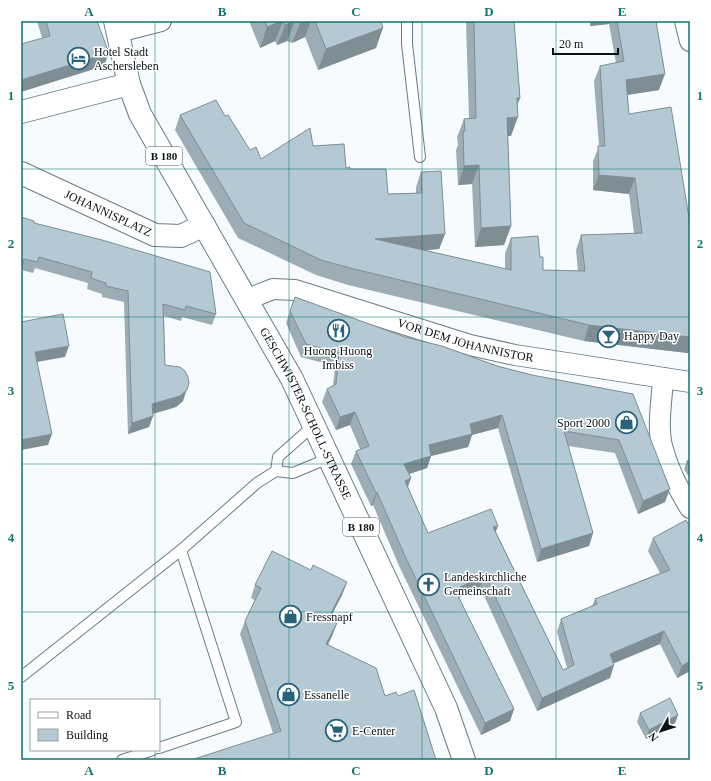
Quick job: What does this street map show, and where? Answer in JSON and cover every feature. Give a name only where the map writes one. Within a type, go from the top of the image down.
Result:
[{"type":"main road","name":"B 180","points":[[117,26],[129,84],[140,114],[204,225]]},
{"type":"main road","points":[[21,112],[129,84]]},
{"type":"main road","name":"JOHANNISPLATZ","points":[[21,173],[156,235],[181,236],[204,225]]},
{"type":"main road","name":"GESCHWISTER-SCHOLL-STRASSE","points":[[204,225],[248,299],[292,379],[446,708],[464,760]]},
{"type":"street","points":[[117,26],[161,21]]},
{"type":"street","points":[[686,21],[690,41]]},
{"type":"street","name":"VOR DEM JOHANNISTOR","points":[[248,299],[273,289],[295,290],[470,345],[515,355],[690,382]]},
{"type":"street","points":[[663,378],[660,418],[662,445],[670,472],[690,508]]},
{"type":"lane","points":[[407,21],[407,44],[420,157]]},
{"type":"lane","points":[[276,471],[278,457],[314,425]]},
{"type":"lane","points":[[21,677],[181,550],[257,483],[276,471],[293,472],[329,458]]},
{"type":"lane","points":[[160,748],[236,722],[181,550]]},
{"type":"lane","points":[[122,760],[150,751]]},
{"type":"building","points":[[46,21],[97,21],[109,53],[21,80],[21,44],[50,36]]},
{"type":"building","points":[[265,21],[281,21],[267,27]]},
{"type":"building","points":[[283,21],[294,21],[285,25]]},
{"type":"building","points":[[315,21],[381,21],[383,28],[326,49]]},
{"type":"building","points":[[474,21],[514,21],[520,98],[517,98],[518,117],[507,118],[511,226],[481,228],[479,165],[464,166],[464,119],[476,118]]},
{"type":"building","points":[[617,21],[656,21],[665,74],[626,80],[629,114],[671,107],[690,224],[690,337],[589,325],[321,260],[244,223],[180,115],[216,100],[225,116],[228,115],[250,150],[256,147],[261,159],[310,128],[313,146],[344,144],[346,168],[386,169],[388,194],[422,193],[421,172],[441,171],[445,234],[375,239],[511,270],[511,238],[538,236],[540,257],[543,257],[543,270],[585,271],[581,235],[642,233],[635,178],[599,175],[598,146],[605,146],[600,66],[624,61]]},
{"type":"building","points":[[21,217],[34,221],[34,223],[102,240],[210,272],[216,314],[186,306],[185,310],[163,304],[165,365],[180,367],[185,371],[189,383],[187,390],[180,396],[152,404],[153,416],[132,423],[128,291],[106,286],[106,283],[91,278],[92,272],[39,257],[37,262],[24,259],[22,267]]},
{"type":"building","points":[[295,297],[405,337],[442,346],[497,366],[532,375],[633,394],[670,489],[643,501],[619,440],[564,431],[593,533],[541,549],[502,415],[470,424],[472,434],[429,445],[431,456],[404,464],[411,478],[405,481],[428,533],[491,509],[498,526],[493,527],[563,670],[574,665],[561,619],[597,604],[595,599],[670,570],[653,538],[686,520],[690,527],[690,661],[682,666],[664,631],[610,654],[614,665],[542,698],[485,574],[455,590],[514,709],[485,723],[405,556],[377,492],[376,493],[356,451],[369,446],[355,412],[340,417],[327,389],[336,384],[339,353],[306,344],[290,311]]},
{"type":"building","points":[[63,314],[69,346],[35,352],[52,434],[21,440],[21,322]]},
{"type":"building","points":[[690,459],[690,467],[687,461]]},
{"type":"building","points":[[272,551],[311,570],[313,565],[347,582],[328,619],[337,623],[326,644],[376,668],[385,696],[396,692],[398,696],[414,690],[436,760],[191,760],[281,731],[245,621],[261,588],[255,585]]},
{"type":"building","points":[[670,698],[678,715],[649,730],[640,713]]},
{"type":"place","name":"Hotel Stadt Aschersleben","points":[[79,59]]},
{"type":"place","name":"Huong Huong Imbiss","points":[[338,330]]},
{"type":"place","name":"Happy Day","points":[[609,336]]},
{"type":"place","name":"Sport 2000","points":[[626,423]]},
{"type":"place","name":"Landeskirchliche Gemeinschaft","points":[[428,584]]},
{"type":"place","name":"Fressnapf","points":[[290,617]]},
{"type":"place","name":"Essanelle","points":[[288,695]]},
{"type":"place","name":"E-Center","points":[[337,731]]}]
